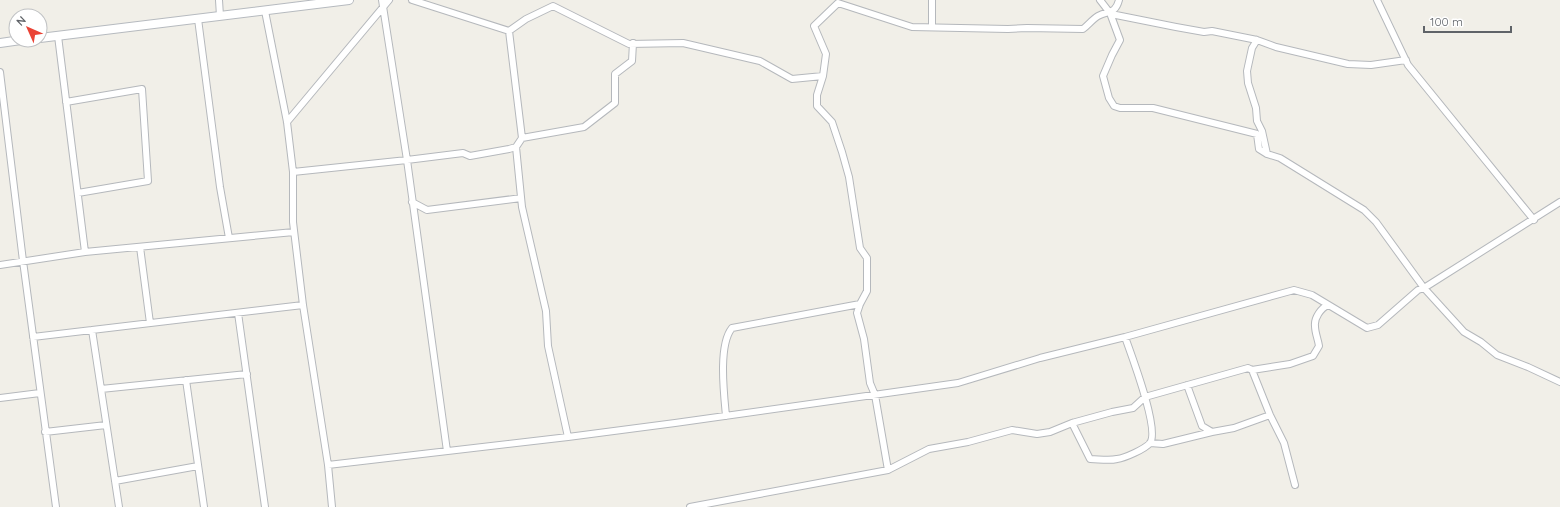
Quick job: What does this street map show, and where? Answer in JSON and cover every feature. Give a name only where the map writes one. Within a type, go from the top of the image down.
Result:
[{"type":"street","points":[[219,0],[220,16]]},
{"type":"street","points":[[48,37],[349,0]]},
{"type":"street","points":[[287,122],[383,3],[389,0]]},
{"type":"street","points":[[412,0],[509,31]]},
{"type":"street","points":[[932,0],[932,27]]},
{"type":"street","points":[[1100,0],[1111,14],[1120,40],[1103,76],[1109,98],[1114,106],[1120,108],[1153,108],[1257,134],[1259,149],[1267,154],[1280,158],[1364,210],[1376,222],[1424,288],[1464,332],[1481,342],[1497,355],[1560,382]]},
{"type":"street","points":[[1111,14],[1119,0]]},
{"type":"street","points":[[1377,0],[1406,60],[1534,220]]},
{"type":"street","points":[[383,3],[407,160],[448,451]]},
{"type":"street","points":[[888,470],[875,395],[870,382],[864,339],[857,313],[860,304],[868,291],[867,258],[860,248],[850,177],[842,152],[832,122],[817,106],[817,95],[823,76],[826,54],[814,26],[838,3],[905,26],[1008,29],[1083,28],[1099,15],[1111,14],[1168,26],[1204,32],[1212,31],[1257,40],[1276,47],[1348,64],[1371,65],[1406,60]]},
{"type":"street","points":[[509,31],[526,19],[553,6],[629,44],[684,43],[760,61],[792,79],[823,76]]},
{"type":"street","points":[[265,11],[287,122],[293,172],[294,232],[303,305],[328,465],[332,507]]},
{"type":"street","points":[[198,19],[220,187],[229,238]]},
{"type":"street","points":[[293,172],[463,153],[470,156],[509,150],[516,147],[522,138],[509,31]]},
{"type":"street","points":[[58,36],[85,252]]},
{"type":"street","points":[[1257,40],[1252,48],[1247,70],[1248,83],[1256,108],[1257,121],[1262,131],[1267,154]]},
{"type":"street","points":[[522,138],[584,127],[615,103],[615,74],[632,61],[633,43]]},
{"type":"street","points":[[0,72],[23,262],[56,507]]},
{"type":"street","points":[[66,102],[142,89],[148,180],[78,193]]},
{"type":"street","points":[[516,147],[521,198],[546,311],[548,346],[568,437]]},
{"type":"street","points":[[412,202],[427,210],[521,198]]},
{"type":"street","points":[[328,465],[568,437],[958,383],[1040,358],[1125,337],[1294,290],[1312,294],[1367,328],[1378,325],[1418,290],[1424,288],[1534,220],[1560,202]]},
{"type":"street","points":[[0,265],[85,252],[294,232]]},
{"type":"street","points":[[140,247],[150,323]]},
{"type":"street","points":[[726,416],[723,380],[724,357],[727,338],[732,328],[860,304]]},
{"type":"street","points":[[33,337],[303,305]]},
{"type":"street","points":[[690,507],[888,470],[929,449],[968,442],[1012,430],[1037,434],[1050,432],[1072,423],[1133,408],[1145,397],[1187,385],[1248,368],[1252,370],[1290,364],[1312,356],[1319,346],[1315,326],[1318,315],[1324,307],[1328,305]]},
{"type":"street","points":[[238,313],[265,507]]},
{"type":"street","points":[[92,330],[119,507]]},
{"type":"street","points":[[1072,423],[1090,459],[1117,459],[1141,450],[1150,443],[1153,436],[1145,397],[1125,337]]},
{"type":"street","points":[[1252,370],[1270,415],[1284,443],[1295,485]]},
{"type":"street","points":[[101,389],[246,374]]},
{"type":"street","points":[[186,380],[204,507]]},
{"type":"street","points":[[1187,385],[1202,426],[1212,432]]},
{"type":"street","points":[[0,398],[40,393]]},
{"type":"street","points":[[1150,443],[1163,444],[1234,428],[1270,415]]},
{"type":"street","points":[[45,432],[106,425]]},
{"type":"street","points":[[115,481],[198,466]]}]
